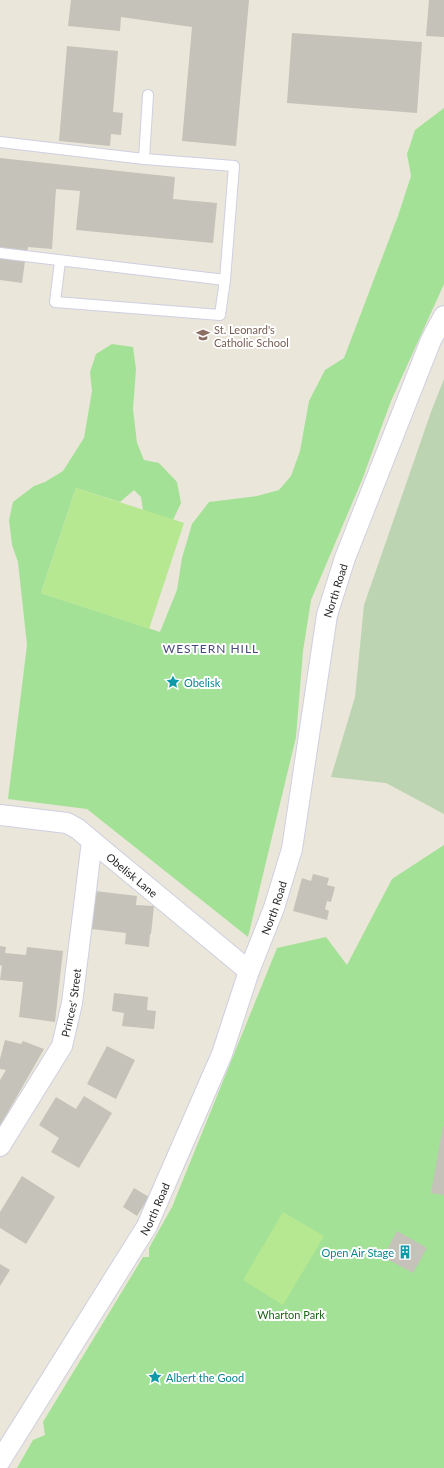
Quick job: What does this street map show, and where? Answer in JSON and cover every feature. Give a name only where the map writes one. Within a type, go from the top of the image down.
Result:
[{"type":"street","name":"North Road","points":[[0,1460],[147,1226],[222,1054],[249,971],[274,908],[292,849],[327,615],[344,558],[431,340],[444,316]]},
{"type":"street","name":"Obelisk Lane","points":[[0,815],[67,823],[78,829],[249,971]]},
{"type":"street","name":"Princes' Street","points":[[0,1146],[62,1046],[72,1003],[92,841]]},
{"type":"lane","points":[[144,159],[148,94]]},
{"type":"lane","points":[[0,142],[144,159],[234,166],[220,315],[56,302],[60,261]]},
{"type":"lane","points":[[0,253],[224,280]]},
{"type":"green space","points":[[444,108],[444,284],[391,401],[362,480],[311,600],[303,651],[296,737],[248,937],[87,809],[8,799],[27,645],[18,562],[12,545],[9,520],[13,502],[34,486],[45,482],[63,471],[84,438],[92,391],[90,372],[96,354],[112,344],[133,347],[136,369],[133,409],[137,443],[144,460],[159,463],[177,482],[181,503],[173,520],[143,510],[141,497],[134,490],[120,502],[76,488],[41,593],[160,632],[177,590],[182,558],[192,524],[209,502],[257,496],[279,490],[291,476],[300,451],[309,401],[325,370],[344,358],[398,216],[411,176],[407,154],[415,130]]},
{"type":"green space","points":[[444,379],[444,814],[386,783],[331,777],[355,697],[364,605],[431,412]]},
{"type":"green space","points":[[76,488],[184,523],[149,629],[41,593]]},
{"type":"green space","name":"Wharton Park","points":[[444,845],[444,1468],[17,1468],[33,1440],[45,1435],[43,1422],[143,1257],[149,1257],[149,1248],[172,1207],[277,948],[326,937],[347,965],[392,879]]},
{"type":"green space","points":[[283,1212],[324,1236],[283,1305],[243,1280]]},
{"type":"building","points":[[71,0],[249,0],[236,146],[182,141],[192,27],[121,17],[120,31],[68,26]]},
{"type":"building","points":[[429,0],[444,0],[444,37],[426,36]]},
{"type":"building","points":[[292,33],[422,42],[417,113],[287,103]]},
{"type":"building","points":[[67,46],[118,51],[113,112],[123,113],[121,135],[111,134],[110,146],[59,141]]},
{"type":"building","points":[[0,158],[175,177],[173,199],[217,203],[213,243],[76,230],[80,191],[56,189],[52,249],[28,247],[27,253],[0,249]]},
{"type":"building","points":[[0,257],[25,261],[22,283],[0,280]]},
{"type":"building","points":[[313,874],[329,878],[327,885],[335,887],[331,902],[327,901],[325,909],[329,911],[327,920],[293,911],[302,878],[311,881]]},
{"type":"building","points":[[95,891],[137,896],[136,905],[154,906],[149,947],[125,944],[126,933],[91,929]]},
{"type":"building","points":[[0,946],[6,947],[5,953],[26,955],[27,947],[63,951],[55,1022],[19,1017],[23,982],[0,980],[2,966],[0,965]]},
{"type":"building","points":[[114,993],[148,997],[147,1010],[156,1011],[154,1029],[122,1026],[124,1013],[112,1011]]},
{"type":"building","points":[[5,1040],[21,1044],[23,1041],[44,1049],[0,1126],[0,1080],[6,1070],[0,1069],[0,1059]]},
{"type":"building","points":[[107,1046],[135,1060],[116,1099],[87,1084]]},
{"type":"building","points":[[84,1096],[112,1113],[79,1168],[51,1152],[59,1138],[39,1125],[56,1097],[76,1109]]},
{"type":"building","points":[[443,1126],[444,1127],[444,1195],[431,1193]]},
{"type":"building","points":[[22,1176],[55,1197],[26,1244],[0,1228],[0,1212]]},
{"type":"building","points":[[134,1188],[149,1197],[137,1216],[123,1207]]},
{"type":"building","name":"Open Air Stage","points":[[397,1231],[427,1248],[413,1273],[383,1257]]},
{"type":"building","points":[[0,1264],[10,1270],[0,1286]]},
{"type":"place","name":"St. Leonard's Catholic School","points":[[203,335]]},
{"type":"place","name":"Obelisk","points":[[173,682]]},
{"type":"place","name":"Open Air Stage","points":[[405,1252]]},
{"type":"place","name":"Albert the Good","points":[[155,1377]]},
{"type":"district","name":"WESTERN HILL","points":[[211,648]]}]
